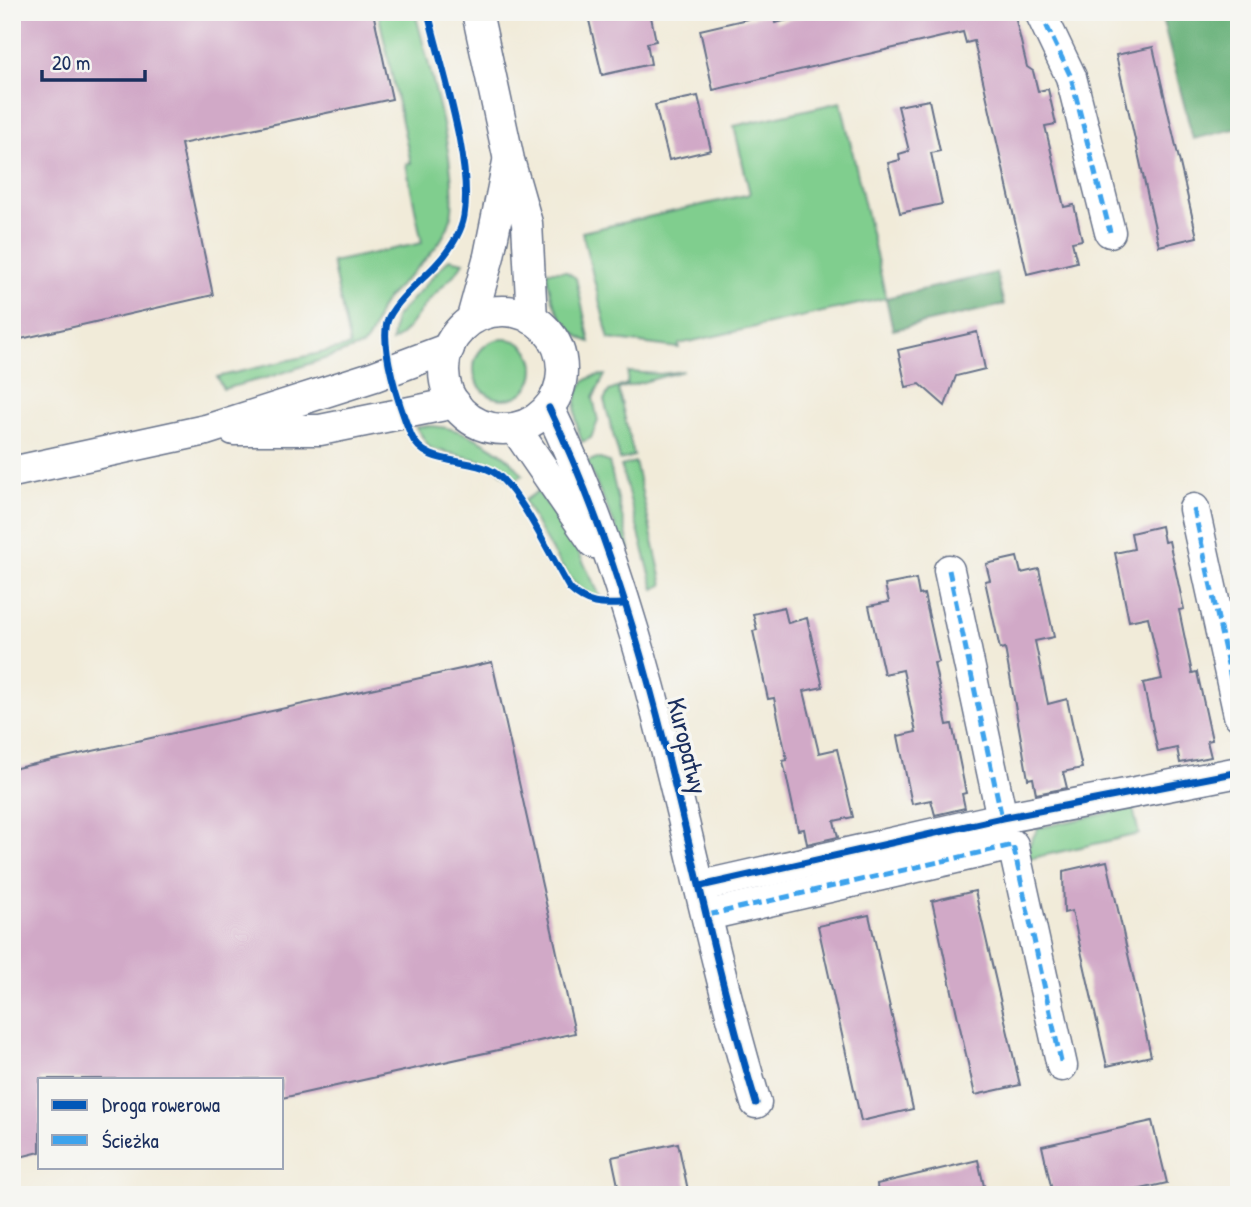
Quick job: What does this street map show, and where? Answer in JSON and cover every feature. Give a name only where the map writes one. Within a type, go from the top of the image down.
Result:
[{"type":"street","points":[[477,12],[509,160],[527,223],[532,319]]},
{"type":"street","points":[[1040,12],[1071,77],[1110,232]]},
{"type":"street","points":[[472,318],[502,312],[532,319],[550,336],[561,359],[560,385],[549,408],[534,421],[515,428],[482,425],[467,416],[455,403],[447,387],[444,368],[449,348],[472,318],[489,256],[509,160]]},
{"type":"street","points":[[12,472],[206,430],[375,376],[449,348]]},
{"type":"street","points":[[206,430],[320,430],[455,403]]},
{"type":"street","name":"Kuropatwy","points":[[549,408],[589,497],[646,666],[756,1103]]},
{"type":"street","name":"Kuropatwy","points":[[515,428],[612,569]]},
{"type":"street","points":[[1194,509],[1239,715]]},
{"type":"street","points":[[949,570],[1002,818]]},
{"type":"street","points":[[701,886],[1002,818],[1239,772]]},
{"type":"street","points":[[708,915],[1013,845],[1062,1066]]},
{"type":"green space","points":[[378,12],[415,12],[448,153],[452,208],[448,227],[428,257],[386,300],[370,336],[362,346],[273,376],[223,389],[217,377],[350,346],[332,262],[422,243],[406,164],[411,163]]},
{"type":"green space","points":[[1190,12],[1239,12],[1239,128],[1193,139],[1162,18]]},
{"type":"green space","points":[[841,102],[886,298],[679,344],[679,348],[609,339],[582,232],[750,194],[734,126]]},
{"type":"green space","points":[[449,259],[464,262],[407,329],[392,342],[395,318]]},
{"type":"green space","points":[[547,271],[565,271],[576,278],[590,342],[572,331],[565,323],[554,303]]},
{"type":"green space","points":[[996,273],[1004,305],[893,330],[886,298]]},
{"type":"green space","points":[[498,339],[510,339],[529,352],[534,369],[532,381],[521,394],[510,399],[498,399],[479,386],[474,375],[474,363],[487,344]]},
{"type":"green space","points":[[683,371],[618,389],[634,456],[620,460],[604,400],[609,391],[627,384],[628,372],[660,374]]},
{"type":"green space","points":[[605,375],[593,398],[598,421],[591,438],[582,442],[576,410],[579,389],[593,377]]},
{"type":"green space","points":[[416,427],[454,430],[481,441],[505,456],[523,475],[512,482],[490,463],[430,448]]},
{"type":"green space","points":[[597,458],[609,462],[630,549],[626,551],[587,462]]},
{"type":"green space","points":[[635,462],[663,585],[654,589],[621,466]]},
{"type":"green space","points":[[538,491],[575,545],[602,600],[578,586],[547,543],[524,501]]},
{"type":"green space","points":[[1133,808],[1139,834],[1028,859],[1029,845],[1038,828]]},
{"type":"building","points":[[12,12],[373,12],[392,99],[181,144],[213,295],[12,341]]},
{"type":"building","points":[[587,12],[650,12],[656,41],[647,43],[651,64],[602,75]]},
{"type":"building","points":[[823,12],[1014,12],[1027,67],[1033,71],[1038,91],[1048,89],[1056,124],[1045,126],[1064,207],[1074,205],[1082,240],[1072,242],[1077,262],[1027,274],[974,41],[966,43],[963,32],[713,90],[700,30],[773,13],[775,23]]},
{"type":"building","points":[[1153,47],[1197,237],[1159,246],[1116,55]]},
{"type":"building","points":[[698,96],[711,150],[669,160],[655,105]]},
{"type":"building","points":[[929,100],[940,151],[931,153],[942,204],[900,213],[888,163],[900,160],[899,154],[909,151],[898,106]]},
{"type":"building","points":[[977,332],[985,369],[956,376],[945,406],[920,384],[906,387],[898,350]]},
{"type":"building","points":[[1161,526],[1164,542],[1169,541],[1184,609],[1179,610],[1192,673],[1197,672],[1212,740],[1207,741],[1211,757],[1180,763],[1177,748],[1158,752],[1143,683],[1162,679],[1148,617],[1129,621],[1115,553],[1134,549],[1131,533]]},
{"type":"building","points":[[1017,557],[1021,573],[1039,569],[1054,637],[1035,641],[1048,704],[1067,699],[1082,768],[1063,772],[1067,788],[1036,794],[1033,778],[1028,779],[1005,648],[1000,649],[985,581],[990,580],[986,564]]},
{"type":"building","points":[[916,579],[919,595],[924,594],[939,662],[934,663],[947,725],[952,724],[966,793],[962,794],[965,808],[935,815],[931,800],[912,804],[898,736],[916,732],[903,670],[884,674],[869,606],[889,602],[885,585]]},
{"type":"building","points":[[784,607],[788,623],[807,618],[823,687],[804,691],[819,753],[837,749],[853,817],[834,821],[838,837],[807,844],[804,829],[798,830],[783,761],[787,760],[774,698],[768,699],[753,631],[757,630],[753,614]]},
{"type":"building","points":[[492,662],[575,1033],[284,1098],[284,1078],[38,1078],[38,1152],[12,1159],[12,769]]},
{"type":"building","points":[[1107,861],[1151,1056],[1107,1066],[1072,911],[1064,913],[1063,871]]},
{"type":"building","points":[[975,891],[1020,1085],[975,1095],[932,901]]},
{"type":"building","points":[[869,915],[913,1109],[861,1121],[818,926]]},
{"type":"building","points":[[1152,1121],[1167,1183],[1115,1195],[1053,1195],[1042,1146]]},
{"type":"building","points":[[678,1143],[689,1195],[620,1195],[612,1157]]},
{"type":"building","points":[[978,1160],[986,1195],[878,1195],[877,1184]]},
{"type":"marked path","points":[[1040,12],[1071,77],[1110,232]]},
{"type":"marked path","points":[[1194,509],[1239,715]]},
{"type":"marked path","points":[[949,570],[1002,818]]},
{"type":"marked path","points":[[708,915],[1013,845],[1062,1066]]},
{"type":"cycle path","points":[[428,12],[460,142],[466,194],[464,216],[453,243],[389,317],[386,328],[388,359],[402,410],[411,435],[426,452],[484,468],[505,482],[536,527],[570,589],[583,599],[595,603],[625,604]]},
{"type":"cycle path","points":[[549,408],[586,492],[617,577],[643,663],[731,1016],[756,1103]]},
{"type":"cycle path","points":[[701,886],[1002,818],[1239,772]]}]
